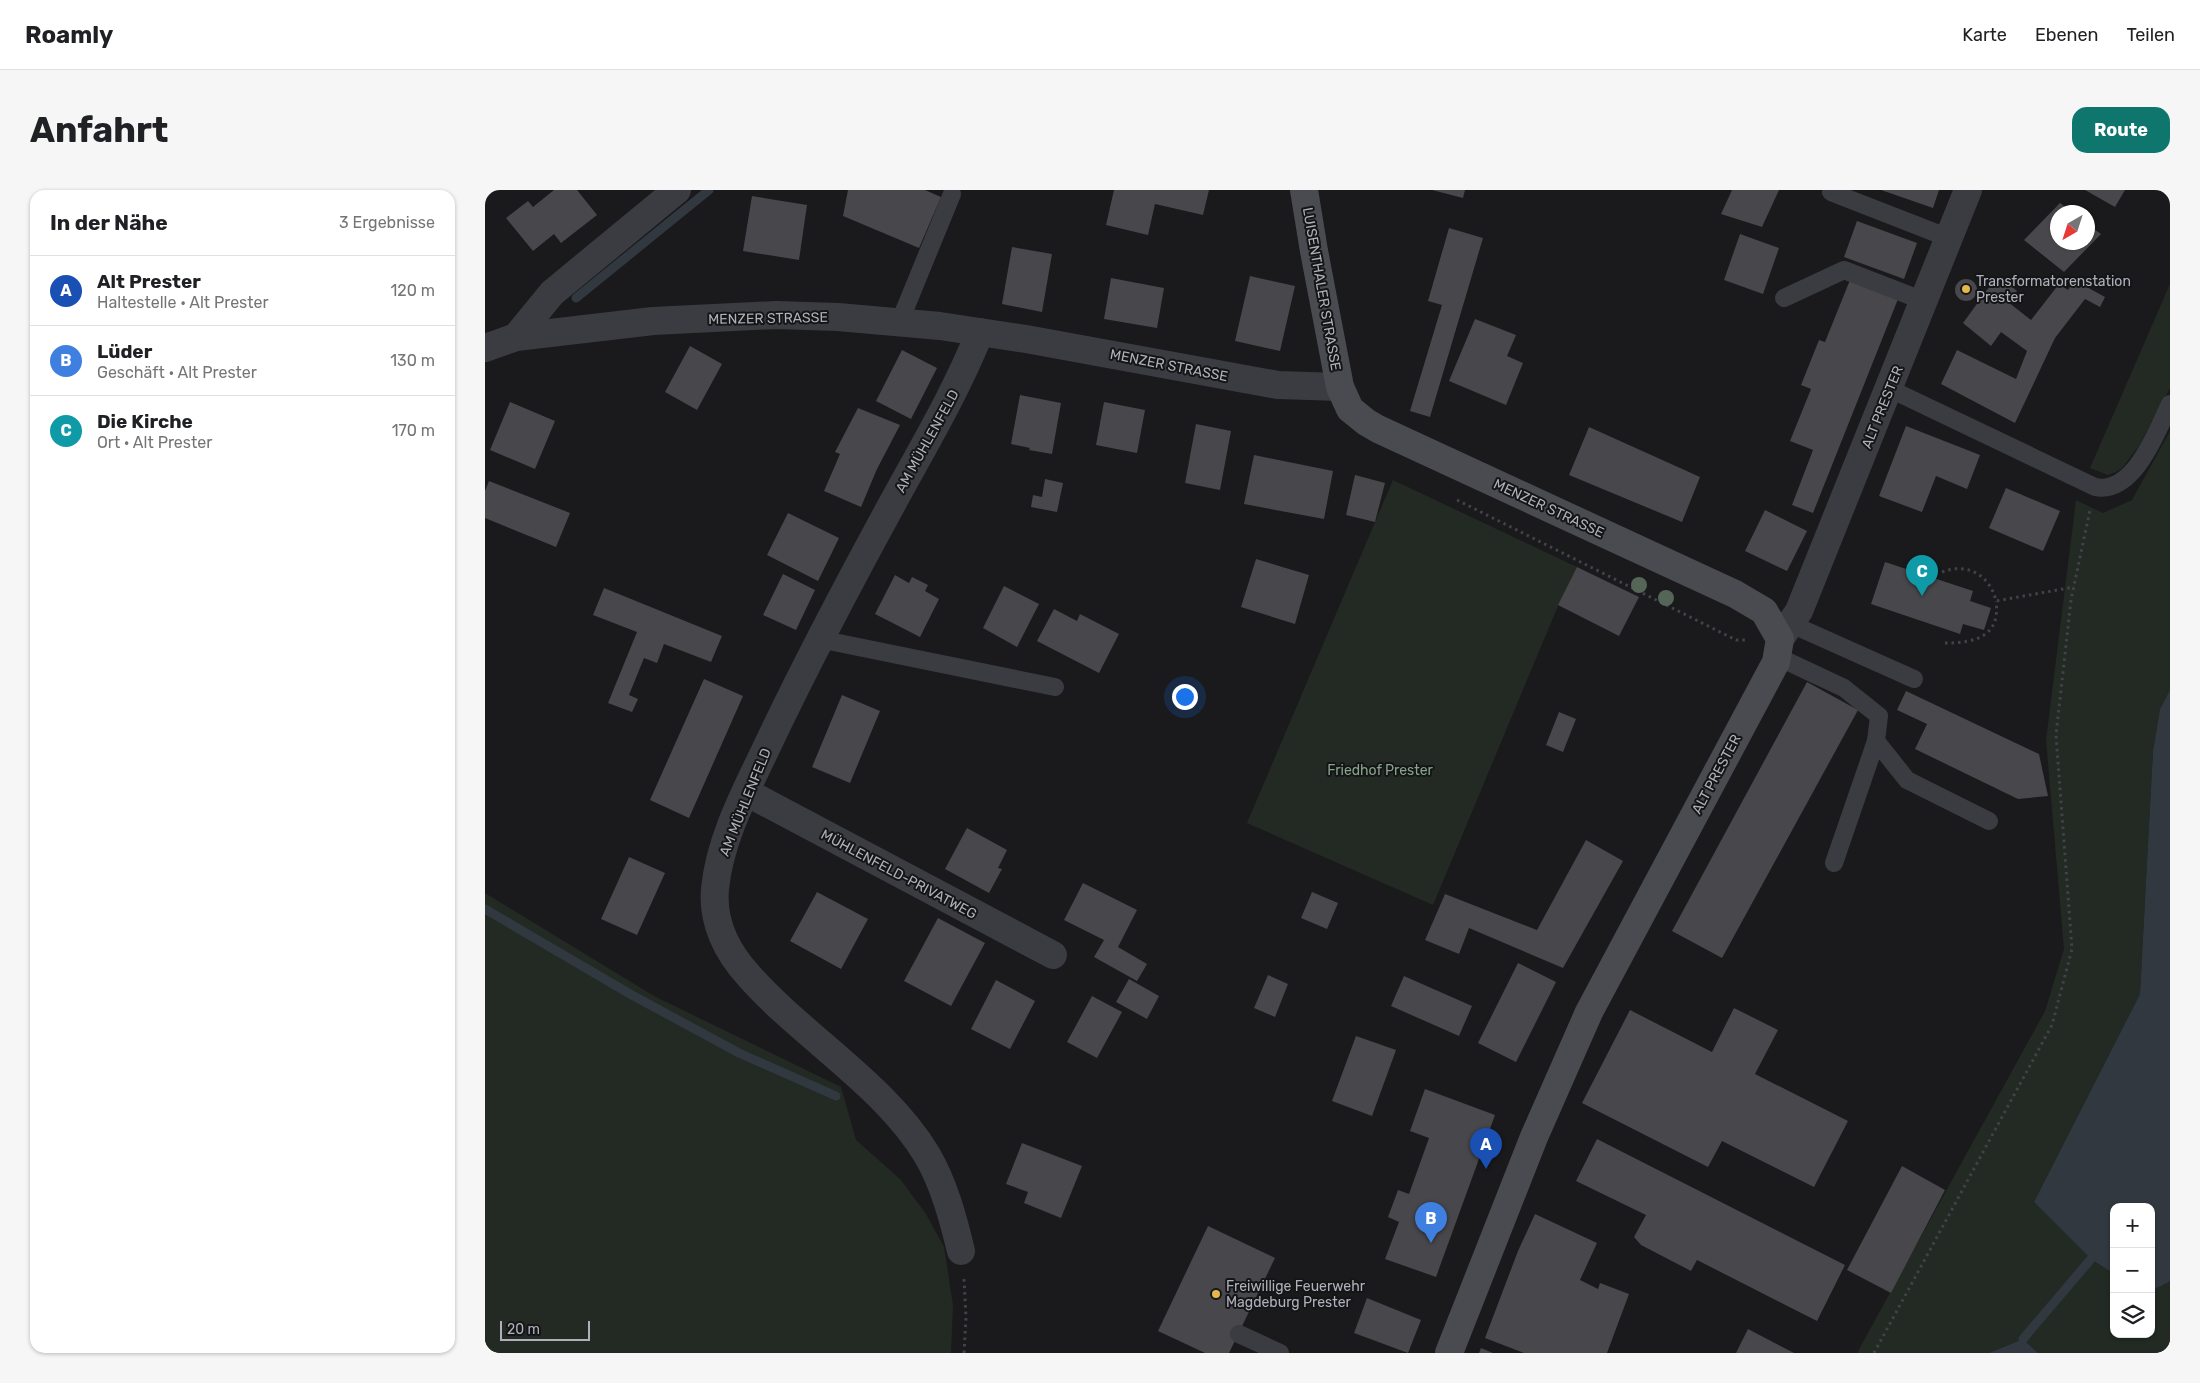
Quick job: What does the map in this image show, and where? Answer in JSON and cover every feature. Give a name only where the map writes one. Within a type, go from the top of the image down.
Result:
[{"type":"main road","name":"LUISENTHALER STRASSE","points":[[1305,190],[1314,252],[1340,387]]},
{"type":"main road","name":"MENZER STRASSE","points":[[1340,387],[1350,409],[1366,422],[1735,594],[1764,612],[1783,640]]},
{"type":"main road","name":"ALT PRESTER","points":[[1449,1353],[1534,1137],[1589,1012],[1783,640]]},
{"type":"street","points":[[516,337],[552,293],[677,190]]},
{"type":"street","name":"ALT PRESTER","points":[[1783,640],[1799,611],[1968,190]]},
{"type":"street","name":"MENZER STRASSE","points":[[485,348],[516,337],[653,321],[767,316],[838,317],[900,321],[980,332],[1278,385],[1340,387]]},
{"type":"street","name":"AM MÜHLENFELD","points":[[961,1251],[947,1201],[932,1165],[918,1142],[871,1089],[750,978],[733,957],[724,939],[715,908],[716,880],[726,842],[746,792],[819,639],[952,396],[980,332]]},
{"type":"street","name":"MÜHLENFELD-PRIVATWEG","points":[[746,792],[1053,955]]},
{"type":"lane","points":[[1831,192],[1949,238]]},
{"type":"lane","points":[[900,321],[952,194]]},
{"type":"lane","points":[[1784,298],[1844,270],[1924,301]]},
{"type":"lane","points":[[1889,389],[2095,487],[2106,488],[2115,485],[2137,466],[2170,404]]},
{"type":"lane","points":[[819,639],[1055,687]]},
{"type":"lane","points":[[1783,640],[1914,679]]},
{"type":"lane","points":[[1783,640],[1879,716],[1876,741],[1835,863]]},
{"type":"lane","points":[[1876,741],[1907,780],[1989,821]]},
{"type":"lane","points":[[1239,1334],[1280,1353]]},
{"type":"path","points":[[1874,1353],[2052,1025],[2073,949],[2056,736],[2074,587],[2095,487]]},
{"type":"path","points":[[1942,572],[1951,568],[1960,568],[1984,576],[1994,590],[1998,612],[1994,625],[1987,633],[1976,640],[1964,643],[1945,643]]},
{"type":"path","points":[[1996,601],[2074,587]]},
{"type":"path","points":[[961,1251],[965,1284],[964,1353]]},
{"type":"green space","points":[[2170,284],[2170,388],[2139,446],[2122,468],[2108,475],[2090,468]]},
{"type":"green space","points":[[2170,431],[2170,690],[2160,709],[2153,751],[2140,994],[2034,1202],[2091,1259],[2110,1271],[2110,1338],[2155,1338],[2155,1288],[2163,1286],[2170,1281],[2170,1353],[2038,1353],[2023,1339],[1989,1353],[1857,1353],[2045,1011],[2064,949],[2046,740],[2076,500],[2103,513],[2132,500]]},
{"type":"green space","name":"Friedhof Prester","points":[[1393,480],[1577,567],[1558,606],[1433,905],[1247,823]]},
{"type":"green space","points":[[485,893],[654,996],[841,1087],[856,1140],[900,1179],[926,1214],[944,1247],[953,1305],[951,1353],[485,1353]]},
{"type":"shaded area","points":[[2170,690],[2170,1281],[2155,1288],[2155,1203],[2110,1203],[2110,1271],[2091,1259],[2034,1202],[2140,994],[2153,751],[2160,709]]},
{"type":"shaded area","points":[[2023,1339],[2038,1353],[1989,1353]]},
{"type":"building","points":[[554,190],[577,190],[597,215],[561,243],[554,234],[533,251],[506,218],[528,201],[533,207]]},
{"type":"building","points":[[848,190],[925,190],[941,197],[919,248],[843,216]]},
{"type":"building","points":[[1114,190],[1209,190],[1203,215],[1155,204],[1148,235],[1106,225]]},
{"type":"building","points":[[1432,190],[1465,190],[1463,198]]},
{"type":"building","points":[[1732,190],[1779,190],[1762,227],[1721,214]]},
{"type":"building","points":[[1881,190],[1939,190],[1933,208]]},
{"type":"building","points":[[2085,190],[2125,190],[2115,207]]},
{"type":"building","points":[[752,196],[807,205],[799,260],[743,251]]},
{"type":"building","points":[[2050,213],[2050,250],[2085,250],[2064,272],[2024,240]]},
{"type":"building","points":[[1857,221],[1917,243],[1904,279],[1844,257]]},
{"type":"building","points":[[1449,228],[1483,238],[1430,417],[1410,411],[1442,305],[1428,301]]},
{"type":"building","points":[[2095,230],[2101,234],[2095,240]]},
{"type":"building","points":[[1740,234],[1779,248],[1763,294],[1724,280]]},
{"type":"building","points":[[1012,247],[1052,254],[1042,312],[1002,304]]},
{"type":"building","points":[[1250,276],[1295,286],[1280,351],[1235,341]]},
{"type":"building","points":[[1999,276],[2017,291],[2008,302],[2031,320],[2059,284],[2068,290],[2074,280],[2105,297],[2100,307],[2085,299],[2055,338],[2015,423],[1941,384],[1957,350],[2016,379],[2027,351],[2001,332],[1991,346],[1963,323]]},
{"type":"building","points":[[1111,278],[1164,288],[1157,328],[1104,319]]},
{"type":"building","name":"Transformatorenstation Prester","points":[[1966,279],[1974,282],[1977,290],[1974,298],[1966,301],[1958,298],[1955,290],[1958,282]]},
{"type":"building","points":[[1850,280],[1898,299],[1813,513],[1792,505],[1813,450],[1790,441],[1811,389],[1801,385],[1819,340],[1825,342]]},
{"type":"building","points":[[1475,319],[1516,335],[1507,356],[1523,363],[1506,405],[1449,381]]},
{"type":"building","points":[[690,346],[722,364],[697,410],[665,392]]},
{"type":"building","points":[[902,350],[937,368],[911,419],[876,401]]},
{"type":"building","points":[[1020,395],[1061,403],[1052,454],[1029,450],[1030,448],[1011,444]]},
{"type":"building","points":[[510,402],[555,421],[535,469],[490,450]]},
{"type":"building","points":[[1104,402],[1145,410],[1137,453],[1096,445]]},
{"type":"building","points":[[858,408],[900,425],[877,469],[861,507],[824,491],[840,454],[835,452]]},
{"type":"building","points":[[1196,424],[1231,431],[1220,490],[1185,483]]},
{"type":"building","points":[[1906,426],[1980,455],[1967,489],[1936,476],[1922,512],[1879,496]]},
{"type":"building","points":[[1589,427],[1700,477],[1682,522],[1569,475]]},
{"type":"building","points":[[1254,455],[1333,471],[1324,519],[1244,504]]},
{"type":"building","points":[[1355,475],[1385,483],[1375,522],[1346,515]]},
{"type":"building","points":[[1045,479],[1063,483],[1057,512],[1031,507],[1033,495],[1042,497]]},
{"type":"building","points":[[489,481],[570,513],[556,547],[485,518],[485,491]]},
{"type":"building","points":[[2006,488],[2060,511],[2043,551],[1989,528]]},
{"type":"building","points":[[1765,510],[1807,531],[1787,571],[1745,551]]},
{"type":"building","points":[[788,513],[839,538],[818,581],[767,555]]},
{"type":"building","points":[[1256,559],[1309,575],[1295,624],[1241,607]]},
{"type":"building","points":[[1885,562],[1973,591],[1970,601],[1991,608],[1984,630],[1963,624],[1960,634],[1871,604]]},
{"type":"building","points":[[1577,567],[1639,597],[1619,636],[1558,605]]},
{"type":"building","points":[[783,574],[815,590],[796,630],[763,615]]},
{"type":"building","points":[[895,575],[909,583],[912,577],[928,585],[925,591],[939,599],[920,637],[875,614]]},
{"type":"building","points":[[1004,586],[1039,604],[1017,647],[983,628]]},
{"type":"building","points":[[604,588],[722,636],[711,662],[664,644],[657,663],[644,658],[629,695],[638,699],[632,712],[608,703],[637,632],[593,615]]},
{"type":"building","points":[[1054,609],[1077,621],[1080,614],[1119,634],[1099,673],[1037,641]]},
{"type":"building","points":[[704,679],[743,696],[689,818],[650,800]]},
{"type":"building","points":[[1807,682],[1858,710],[1722,958],[1672,931]]},
{"type":"building","points":[[1906,691],[2039,754],[2048,796],[2018,799],[1915,749],[1927,724],[1897,710]]},
{"type":"building","points":[[842,695],[880,711],[850,783],[812,767]]},
{"type":"building","points":[[1559,712],[1576,719],[1563,752],[1546,745]]},
{"type":"building","points":[[967,828],[1007,850],[998,868],[1002,869],[989,893],[945,869]]},
{"type":"building","points":[[1586,840],[1623,861],[1563,968],[1469,928],[1459,954],[1425,940],[1445,894],[1537,930]]},
{"type":"building","points":[[629,857],[665,873],[637,935],[601,919]]},
{"type":"building","points":[[1083,883],[1137,910],[1118,947],[1147,964],[1137,981],[1094,957],[1104,940],[1064,920]]},
{"type":"building","points":[[817,892],[868,919],[841,969],[790,941]]},
{"type":"building","points":[[1312,892],[1338,903],[1327,929],[1301,918]]},
{"type":"building","points":[[938,918],[985,943],[951,1006],[904,981]]},
{"type":"building","points":[[1518,963],[1556,982],[1516,1062],[1478,1043]]},
{"type":"building","points":[[1268,975],[1288,984],[1275,1017],[1254,1008]]},
{"type":"building","points":[[1404,976],[1472,1006],[1459,1036],[1391,1006]]},
{"type":"building","points":[[1129,979],[1159,996],[1147,1019],[1116,1002]]},
{"type":"building","points":[[996,980],[1035,1001],[1010,1049],[971,1029]]},
{"type":"building","points":[[1092,996],[1122,1012],[1097,1058],[1067,1042]]},
{"type":"building","points":[[1734,1008],[1778,1030],[1755,1074],[1848,1121],[1814,1187],[1722,1141],[1708,1167],[1582,1103],[1630,1010],[1712,1052]]},
{"type":"building","points":[[1356,1036],[1396,1050],[1372,1116],[1332,1101]]},
{"type":"building","points":[[1425,1089],[1495,1115],[1436,1277],[1385,1259],[1399,1222],[1388,1217],[1398,1190],[1409,1194],[1429,1138],[1410,1131]]},
{"type":"building","points":[[1597,1139],[1845,1265],[1817,1321],[1697,1260],[1691,1271],[1641,1245],[1634,1237],[1646,1215],[1576,1181]]},
{"type":"building","points":[[1022,1143],[1082,1166],[1061,1218],[1024,1203],[1028,1192],[1006,1184]]},
{"type":"building","points":[[1902,1166],[1945,1190],[1891,1293],[1847,1270]]},
{"type":"building","points":[[1535,1214],[1597,1243],[1580,1280],[1598,1289],[1600,1283],[1629,1294],[1607,1353],[1524,1353],[1485,1338],[1518,1251]]},
{"type":"building","name":"Freiwillige Feuerwehr Magdeburg Prester","points":[[1208,1226],[1275,1258],[1229,1353],[1205,1353],[1158,1331]]},
{"type":"building","points":[[1367,1298],[1421,1320],[1408,1353],[1354,1333]]},
{"type":"building","points":[[1748,1329],[1794,1353],[1736,1353]]},
{"type":"building","points":[[1481,1348],[1493,1353],[1479,1353]]},
{"type":"waterway","points":[[576,298],[709,190]]},
{"type":"waterway","points":[[485,909],[630,994],[739,1053],[836,1096]]},
{"type":"waterway","points":[[2023,1339],[2091,1259]]},
{"type":"place","name":"Transformatorenstation Prester","points":[[1966,289]]},
{"type":"place","name":"Die Kirche","points":[[1922,596]]},
{"type":"place","name":"Alt Prester","points":[[1486,1169]]},
{"type":"place","name":"Lüder","points":[[1431,1243]]},
{"type":"place","name":"Freiwillige Feuerwehr Magdeburg Prester","points":[[1216,1294]]}]
